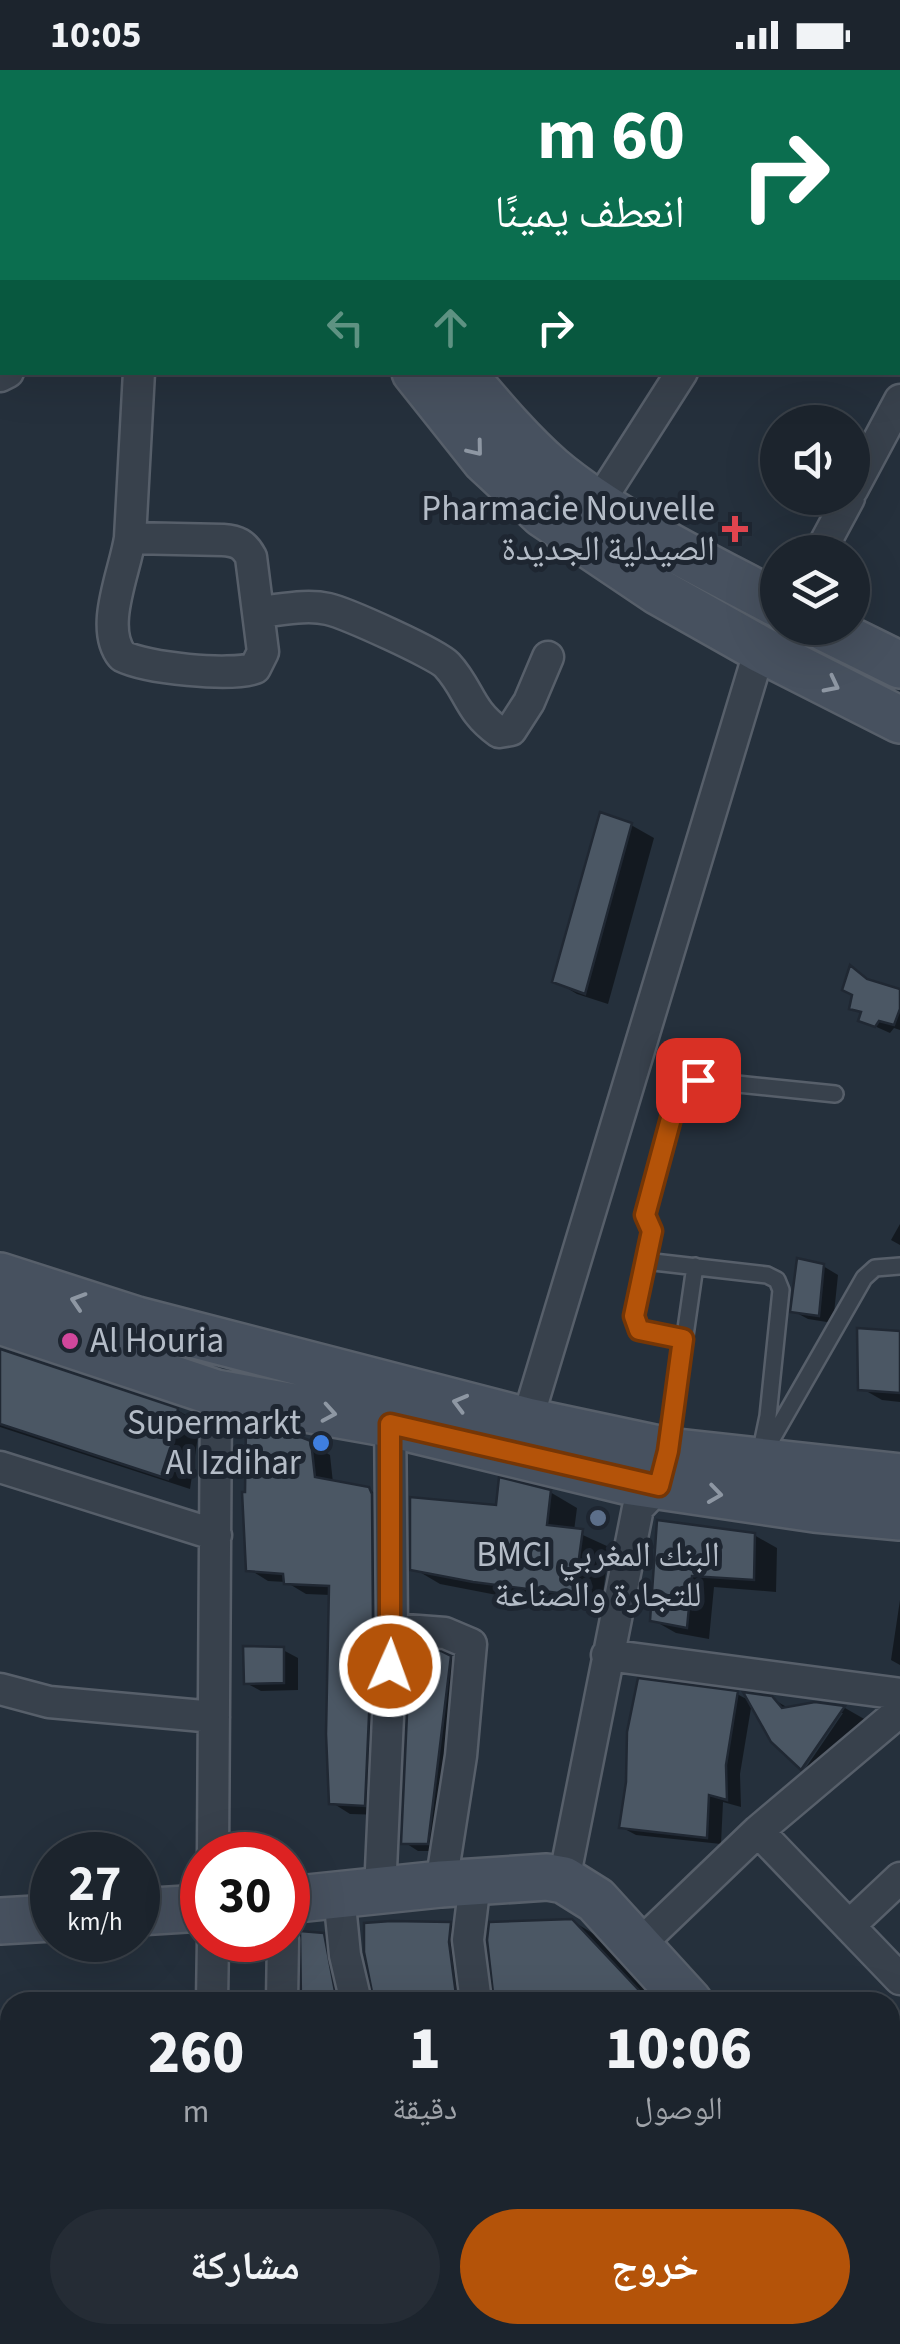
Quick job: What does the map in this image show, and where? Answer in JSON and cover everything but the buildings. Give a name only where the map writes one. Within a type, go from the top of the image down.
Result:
[{"type":"main road","points":[[427,375],[600,502],[760,594]]},
{"type":"main road","points":[[427,375],[486,460],[542,514],[658,592],[760,650],[900,720]]},
{"type":"main road","points":[[858,645],[900,666]]},
{"type":"main road","points":[[0,1276],[390,1404],[645,1474],[815,1509],[900,1516]]},
{"type":"main road","points":[[122,1362],[137,1320]]},
{"type":"main road","points":[[0,1321],[216,1393],[390,1404],[527,1420],[645,1474],[758,1463],[900,1478]]},
{"type":"main road","points":[[310,1898],[458,1883],[564,1880],[596,1900],[680,1992]]},
{"type":"main road","points":[[0,1921],[30,1919]]},
{"type":"street","points":[[130,538],[241,544],[251,557],[263,658],[249,671],[224,674],[126,659],[116,648],[111,628],[130,538],[139,375]]},
{"type":"street","points":[[600,502],[680,375]]},
{"type":"street","points":[[870,456],[900,400]]},
{"type":"street","points":[[258,612],[327,609],[430,652],[446,663],[481,719],[499,732],[511,730],[519,720],[548,657]]},
{"type":"street","points":[[527,1420],[760,650]]},
{"type":"street","points":[[214,1832],[216,1393]]},
{"type":"street","points":[[354,1992],[345,1955],[360,1893],[392,1629],[390,1404]]},
{"type":"street","points":[[0,1467],[216,1535]]},
{"type":"street","points":[[564,1880],[645,1474]]},
{"type":"street","points":[[392,1629],[445,1633],[470,1644],[461,1756],[458,1883],[475,1992]]},
{"type":"street","points":[[608,1655],[900,1694]]},
{"type":"street","points":[[0,1689],[50,1702],[214,1717]]},
{"type":"street","points":[[638,1946],[758,1831],[900,1711]]},
{"type":"street","points":[[758,1831],[900,1980]]},
{"type":"street","points":[[849,1926],[900,1878]]},
{"type":"street","points":[[212,1992],[213,1962]]},
{"type":"street","points":[[282,1992],[283,1962]]},
{"type":"lane","points":[[683,1339],[639,1330],[635,1325],[652,1231],[645,1215],[677,1096],[684,1084],[698,1080],[835,1094]]},
{"type":"lane","points":[[646,1261],[767,1275],[777,1280],[781,1290],[768,1416],[758,1463]]},
{"type":"lane","points":[[645,1474],[683,1339],[694,1266]]},
{"type":"lane","points":[[758,1463],[864,1278],[875,1268],[900,1266]]},
{"type":"place","name":"Pharmacie Nouvelle الصيدلية الجديدة","points":[[735,529]]},
{"type":"place","name":"Al Houria","points":[[70,1341]]},
{"type":"place","name":"Supermarkt Al Izdihar","points":[[321,1443]]},
{"type":"place","name":"BMCI البنك المغربي للتجارة والصناعة","points":[[598,1518]]},
{"type":"route","points":[[390,1666],[390,1424],[659,1486],[668,1451],[683,1339],[639,1330],[634,1316],[652,1231],[645,1215],[677,1096],[684,1084],[698,1080]]}]
